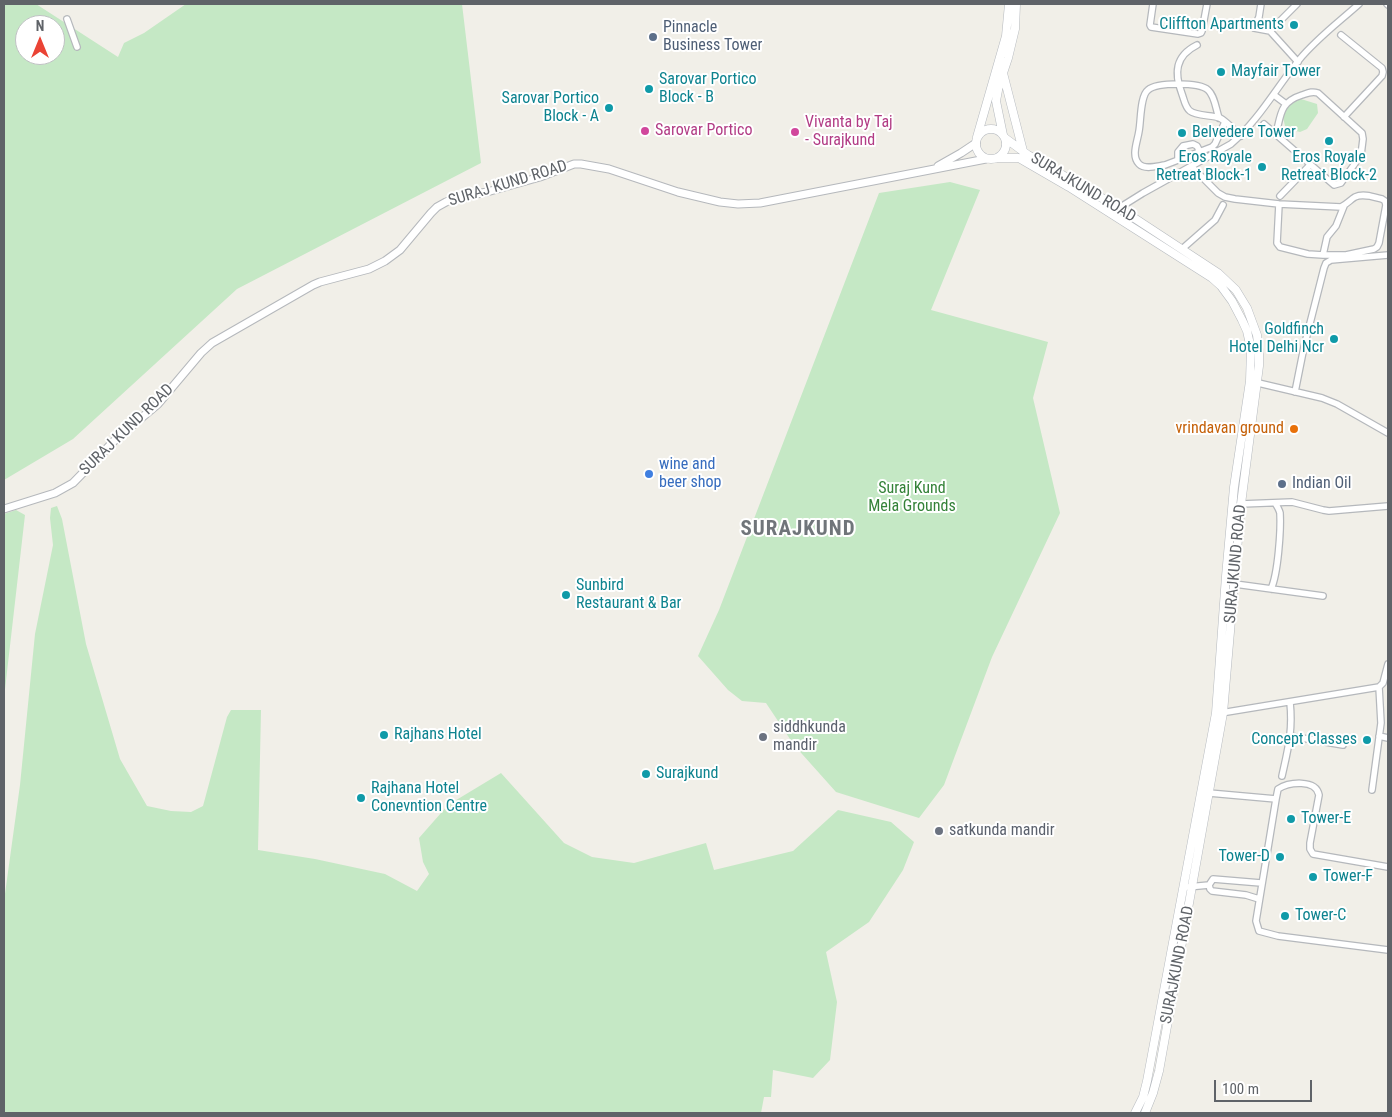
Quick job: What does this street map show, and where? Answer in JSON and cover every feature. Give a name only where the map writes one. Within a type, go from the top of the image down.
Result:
[{"type":"main road","points":[[1010,4],[1006,36],[976,140],[978,152],[986,159],[998,158],[1006,147],[996,101],[1015,29],[1016,4]]},
{"type":"main road","points":[[1003,73],[1024,151]]},
{"type":"main road","points":[[976,140],[983,131],[988,129],[995,130],[1004,136]]},
{"type":"main road","name":"SURAJKUND ROAD","points":[[1004,136],[1024,151],[1119,208],[1218,273],[1228,281],[1241,298],[1253,323],[1259,351],[1234,487],[1219,713]]},
{"type":"main road","name":"SURAJKUND ROAD","points":[[998,158],[1019,158],[1111,213],[1212,278],[1221,286],[1237,309],[1247,331],[1251,349],[1254,382],[1219,713],[1208,778],[1184,886],[1147,1082],[1143,1097],[1135,1113]]},
{"type":"main road","name":"SURAJKUND ROAD","points":[[1145,1113],[1159,1071],[1209,793],[1208,778]]},
{"type":"street","points":[[1152,4],[1151,27],[1198,34],[1202,31],[1207,4]]},
{"type":"street","points":[[1261,4],[1259,17],[1254,28],[1270,31],[1298,62]]},
{"type":"street","points":[[1111,213],[1231,144],[1257,117],[1306,52],[1358,4]]},
{"type":"street","points":[[1270,31],[1294,5]]},
{"type":"street","points":[[67,19],[77,47]]},
{"type":"street","points":[[1341,34],[1382,68],[1383,72],[1382,76],[1344,117]]},
{"type":"street","points":[[1197,45],[1187,52],[1179,63],[1178,82],[1187,107],[1193,113],[1219,118],[1240,136]]},
{"type":"street","points":[[1219,118],[1209,91],[1204,87],[1163,84],[1149,88],[1142,102],[1135,154],[1136,160],[1140,165],[1146,167],[1165,165],[1209,149],[1215,144],[1225,122]]},
{"type":"street","points":[[1264,124],[1334,185],[1341,183],[1361,155],[1362,133],[1314,92],[1294,98],[1286,104],[1276,134]]},
{"type":"street","points":[[1274,95],[1286,104]]},
{"type":"street","points":[[931,170],[961,153],[976,140]]},
{"type":"street","points":[[1178,160],[1178,152],[1183,146],[1193,144],[1200,152]]},
{"type":"street","name":"SURAJ KUND ROAD","points":[[4,509],[55,493],[73,482],[114,441],[158,404],[201,353],[212,343],[313,285],[369,269],[385,262],[400,250],[437,207],[455,198],[487,192],[540,177],[574,164],[581,164],[608,169],[678,192],[720,202],[738,204],[760,203],[986,159]]},
{"type":"street","points":[[1280,196],[1310,165]]},
{"type":"street","points":[[1192,167],[1218,193],[1225,197],[1279,204],[1344,206]]},
{"type":"street","points":[[1279,204],[1278,245],[1280,247],[1308,254],[1323,255],[1346,255],[1374,250],[1377,247],[1386,205],[1385,201],[1359,196],[1344,206],[1336,226],[1327,238],[1323,255]]},
{"type":"street","points":[[1182,249],[1215,220],[1223,205]]},
{"type":"street","points":[[1295,392],[1306,338],[1326,263],[1331,260],[1388,255]]},
{"type":"street","points":[[1254,382],[1322,398],[1337,404],[1388,433]]},
{"type":"street","points":[[1241,504],[1292,502],[1329,511],[1388,506]]},
{"type":"street","points":[[1271,589],[1275,577],[1280,512],[1275,503]]},
{"type":"street","points":[[1234,584],[1324,596]]},
{"type":"street","points":[[1219,713],[1379,687],[1383,683],[1388,664]]},
{"type":"street","points":[[1372,790],[1381,718],[1379,687]]},
{"type":"street","points":[[1282,776],[1292,720],[1290,702]]},
{"type":"street","points":[[1290,736],[1343,745]]},
{"type":"street","points":[[1379,736],[1388,738]]},
{"type":"street","points":[[1388,867],[1313,854],[1310,850],[1310,843],[1319,795],[1318,790],[1315,786],[1297,783],[1284,785],[1278,789],[1256,921],[1259,931],[1273,935],[1388,950]]},
{"type":"street","points":[[1209,793],[1276,799]]},
{"type":"street","points":[[1184,886],[1209,885],[1213,879],[1261,884]]},
{"type":"street","points":[[1209,885],[1212,891],[1246,895],[1259,899]]},
{"type":"green space","points":[[4,4],[36,4],[53,15],[15,15],[15,65],[65,65],[65,23],[118,57],[124,43],[144,33],[186,4],[462,4],[481,163],[237,289],[73,439],[4,480]]},
{"type":"green space","points":[[1294,99],[1317,104],[1318,113],[1307,129],[1300,132],[1285,126],[1282,113]]},
{"type":"green space","name":"Suraj Kund Mela Grounds","points":[[950,182],[980,190],[931,310],[1048,342],[1033,398],[1060,513],[992,657],[944,785],[919,818],[836,792],[794,745],[766,703],[742,701],[728,690],[698,656],[719,610],[879,193]]},
{"type":"green space","points":[[57,506],[62,519],[86,644],[120,759],[147,806],[171,811],[191,812],[203,806],[227,717],[231,710],[261,710],[258,850],[315,859],[385,874],[417,891],[429,874],[423,862],[419,838],[448,805],[501,773],[564,843],[592,857],[634,863],[706,843],[714,870],[793,851],[838,810],[891,822],[914,842],[903,870],[869,922],[826,952],[837,1002],[830,1060],[813,1078],[773,1070],[771,1097],[764,1097],[761,1113],[4,1113],[4,901],[20,785],[35,634],[53,545],[50,518],[51,508]]},
{"type":"green space","points":[[16,510],[25,515],[4,698],[4,514]]},
{"type":"place","name":"Cliffton Apartments","points":[[1294,25]]},
{"type":"place","name":"Pinnacle Business Tower","points":[[653,37]]},
{"type":"place","name":"Mayfair Tower","points":[[1221,72]]},
{"type":"place","name":"Sarovar Portico Block - B","points":[[649,89]]},
{"type":"place","name":"Sarovar Portico Block - A","points":[[609,108]]},
{"type":"place","name":"Sarovar Portico","points":[[645,131]]},
{"type":"place","name":"Vivanta by Taj - Surajkund","points":[[795,132]]},
{"type":"place","name":"Belvedere Tower","points":[[1182,133]]},
{"type":"place","name":"Eros Royale Retreat Block-2","points":[[1329,141]]},
{"type":"place","name":"Eros Royale Retreat Block-1","points":[[1262,167]]},
{"type":"place","name":"Goldfinch Hotel Delhi Ncr","points":[[1334,339]]},
{"type":"place","name":"vrindavan ground","points":[[1294,429]]},
{"type":"place","name":"wine and beer shop","points":[[649,474]]},
{"type":"place","name":"Indian Oil","points":[[1282,484]]},
{"type":"place","name":"Sunbird Restaurant & Bar","points":[[566,595]]},
{"type":"place","name":"Rajhans Hotel","points":[[384,735]]},
{"type":"place","name":"siddhkunda mandir","points":[[763,737]]},
{"type":"place","name":"Concept Classes","points":[[1367,740]]},
{"type":"place","name":"Surajkund","points":[[646,774]]},
{"type":"place","name":"Rajhana Hotel Conevntion Centre","points":[[361,798]]},
{"type":"place","name":"Tower-E","points":[[1291,819]]},
{"type":"place","name":"satkunda mandir","points":[[939,831]]},
{"type":"place","name":"Tower-D","points":[[1280,857]]},
{"type":"place","name":"Tower-F","points":[[1313,877]]},
{"type":"place","name":"Tower-C","points":[[1285,916]]},
{"type":"district","name":"SURAJKUND","points":[[798,530]]}]
